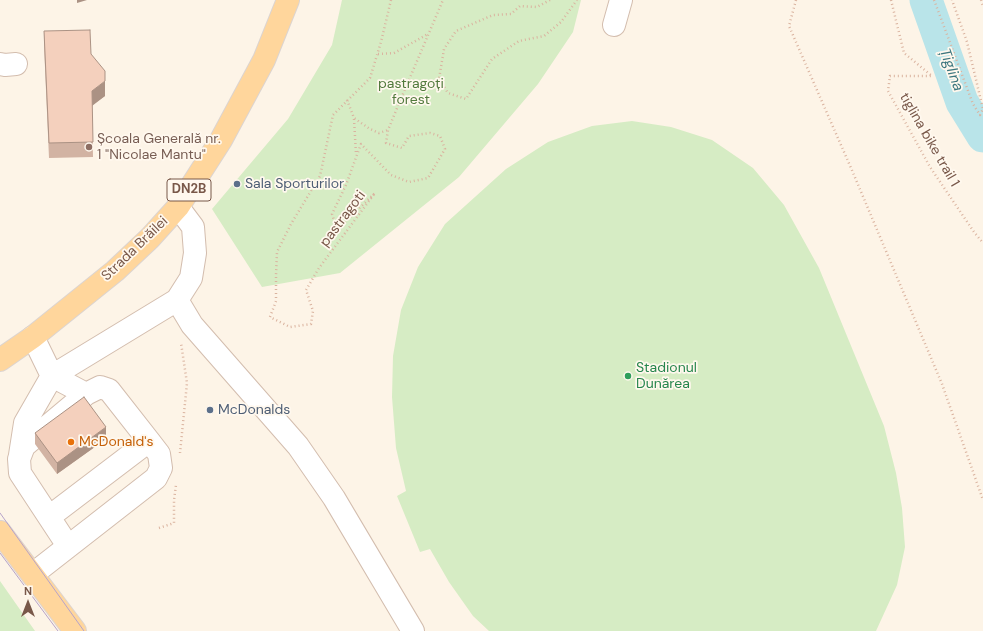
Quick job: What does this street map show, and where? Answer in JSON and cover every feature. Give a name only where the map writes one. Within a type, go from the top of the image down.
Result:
[{"type":"main road","name":"Strada Brăilei","points":[[0,360],[26,342],[115,271],[150,238],[178,207],[221,140],[264,60],[288,0]]},
{"type":"main road","points":[[0,377],[26,342]]},
{"type":"main road","points":[[0,532],[75,631]]},
{"type":"lane","points":[[614,25],[621,0]]},
{"type":"lane","points":[[68,546],[20,473],[19,459],[25,423],[52,376],[177,300],[191,278],[195,253],[193,227],[178,207]]},
{"type":"lane","points":[[177,300],[192,325],[298,446],[334,498],[413,631]]},
{"type":"lane","points":[[26,342],[52,376],[86,394]]},
{"type":"lane","points":[[19,459],[24,446],[86,394],[100,387],[109,390],[159,454],[161,468],[156,478],[33,574]]},
{"type":"lane","points":[[49,517],[149,441]]},
{"type":"path","name":"pastragoti","points":[[360,144],[346,185],[332,214],[336,230],[375,193],[319,268],[306,290],[313,311],[311,324],[290,327],[270,317],[276,301],[277,252],[291,224],[320,176],[333,114],[370,78],[378,54],[390,0]]},
{"type":"path","points":[[348,100],[354,118],[356,154],[360,144],[391,175],[409,182],[428,178],[445,149],[440,136],[430,133],[410,136],[402,148],[386,144],[388,130],[443,0]]},
{"type":"path","points":[[550,0],[537,7],[520,6],[511,14],[493,15],[456,31],[444,49],[439,79],[448,93],[466,99],[492,59],[519,41],[544,36],[561,22],[577,0]]},
{"type":"path","points":[[796,0],[789,26],[942,384],[983,500]]},
{"type":"path","name":"tiglina bike trail 1","points":[[890,0],[893,6],[904,53],[932,76],[890,76],[888,91],[930,167],[983,243]]},
{"type":"path","points":[[934,0],[973,104],[980,115],[983,109],[971,57],[952,0]]},
{"type":"path","points":[[981,0],[983,6]]},
{"type":"path","points":[[378,54],[394,53],[429,34]]},
{"type":"path","points":[[354,118],[370,130],[379,133],[388,130]]},
{"type":"path","points":[[180,457],[187,382],[180,345],[182,335],[192,325]]},
{"type":"path","points":[[159,528],[174,523],[174,500],[177,479]]},
{"type":"green space","name":"pastragoți forest","points":[[342,0],[581,0],[573,32],[538,84],[459,177],[340,273],[262,287],[212,209],[288,119],[332,45]]},
{"type":"green space","name":"Stadionul Dunărea","points":[[632,121],[671,127],[712,140],[753,168],[784,205],[819,268],[884,426],[896,473],[902,508],[905,547],[897,585],[876,631],[489,631],[473,616],[449,582],[430,549],[420,552],[397,496],[406,491],[396,448],[392,397],[393,356],[401,310],[418,267],[445,224],[506,169],[548,142],[592,126]]},
{"type":"green space","points":[[0,581],[35,631],[0,631]]},
{"type":"building","points":[[90,30],[91,54],[105,71],[105,81],[92,91],[93,142],[49,143],[44,31]]},
{"type":"building","name":"McDonald's","points":[[84,397],[106,427],[57,463],[35,433]]},
{"type":"waterway","name":"Țiglina","points":[[926,0],[962,102],[983,136]]},
{"type":"tram line","points":[[0,513],[84,631]]},
{"type":"tram line","points":[[0,553],[58,631]]},
{"type":"place","name":"Școala Generală nr. 1 \"Nicolae Mantu\"","points":[[89,147]]},
{"type":"place","name":"Sala Sporturilor","points":[[237,184]]},
{"type":"place","name":"Stadionul Dunărea","points":[[628,376]]},
{"type":"place","name":"McDonalds","points":[[210,410]]},
{"type":"place","name":"McDonald's","points":[[71,442]]}]
